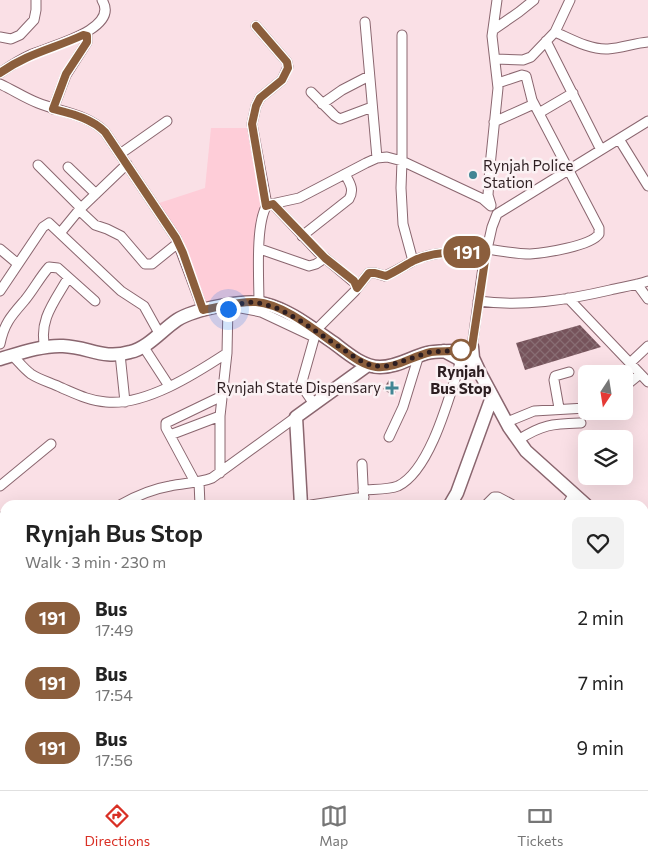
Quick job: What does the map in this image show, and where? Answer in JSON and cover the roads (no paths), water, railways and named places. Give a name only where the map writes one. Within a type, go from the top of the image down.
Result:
[{"type":"street","points":[[0,37],[11,39],[20,35],[34,20],[36,0]]},
{"type":"street","points":[[0,73],[23,58],[83,35],[90,30],[104,15],[105,9],[102,0]]},
{"type":"street","points":[[491,206],[488,195],[498,83],[493,30],[497,0]]},
{"type":"street","points":[[493,30],[534,0]]},
{"type":"street","points":[[495,59],[523,60],[531,57],[555,32],[570,0]]},
{"type":"street","points":[[365,22],[377,158]]},
{"type":"street","points":[[256,26],[287,62],[288,68],[282,80],[260,98],[252,124],[270,205],[325,258],[354,281],[357,288]]},
{"type":"street","points":[[555,32],[599,49],[610,49],[648,42]]},
{"type":"street","points":[[53,109],[66,74],[87,42],[87,36],[83,35]]},
{"type":"street","points":[[402,35],[401,188],[403,224],[413,261]]},
{"type":"street","points":[[546,41],[601,150]]},
{"type":"street","points":[[316,331],[355,292],[369,273],[386,276],[413,261],[430,255],[450,252],[542,253],[590,241],[600,234],[599,228],[534,104],[526,76],[522,75],[498,83]]},
{"type":"street","points":[[322,104],[342,90],[369,76]]},
{"type":"street","points":[[0,84],[37,103],[98,124],[127,164],[178,243],[203,310]]},
{"type":"street","points":[[310,92],[340,119],[372,107]]},
{"type":"street","points":[[539,113],[573,93]]},
{"type":"street","points":[[494,122],[534,104]]},
{"type":"street","points":[[120,154],[167,121]]},
{"type":"street","points":[[581,500],[526,452],[492,397],[474,361],[472,347],[486,252],[498,213],[648,121]]},
{"type":"street","points":[[619,139],[648,186]]},
{"type":"street","points":[[259,302],[260,226],[264,210],[270,205],[292,201],[377,158],[402,160],[483,199],[498,213]]},
{"type":"street","points":[[61,232],[80,209],[127,164]]},
{"type":"street","points":[[38,165],[95,225],[120,236],[145,264],[152,264],[178,243]]},
{"type":"street","points":[[68,167],[96,194]]},
{"type":"street","points":[[302,236],[350,198],[352,185],[345,174]]},
{"type":"street","points":[[0,291],[46,224],[52,224],[121,291],[144,306],[159,333]]},
{"type":"street","points":[[0,249],[18,264]]},
{"type":"street","points":[[260,249],[309,266],[325,258]]},
{"type":"street","points":[[0,344],[4,328],[12,314],[50,267],[58,268],[95,301]]},
{"type":"street","points":[[45,348],[42,334],[44,322],[68,278]]},
{"type":"street","points":[[478,301],[519,304],[568,298],[648,280]]},
{"type":"street","points":[[637,284],[648,299]]},
{"type":"street","points":[[568,298],[648,382]]},
{"type":"street","points":[[228,307],[244,302],[259,302],[279,309],[368,365],[376,367],[388,366],[419,355],[442,350],[464,350],[472,347]]},
{"type":"street","points":[[220,473],[220,416],[227,353],[228,307]]},
{"type":"street","points":[[3,356],[65,346],[107,356],[120,354],[135,351],[178,319],[190,313],[228,307],[246,308],[261,312],[312,336],[314,342],[302,376],[301,385],[314,404]]},
{"type":"street","points":[[143,346],[169,386]]},
{"type":"street","points":[[630,363],[648,346]]},
{"type":"street","points":[[442,350],[480,373]]},
{"type":"street","points":[[3,356],[31,374],[82,396],[104,402],[125,402],[141,399],[169,386],[204,368],[227,353]]},
{"type":"street","points":[[120,354],[125,402]]},
{"type":"street","points":[[389,437],[408,394],[419,355]]},
{"type":"street","points":[[344,500],[364,497],[393,488],[400,484],[422,461],[435,437],[461,360]]},
{"type":"street","points":[[130,500],[147,492],[197,482],[220,473],[368,365]]},
{"type":"street","points":[[559,408],[555,376],[569,372]]},
{"type":"street","points":[[633,380],[640,374]]},
{"type":"street","points":[[199,500],[197,482],[166,426],[168,421],[222,396]]},
{"type":"street","points":[[453,500],[492,397]]},
{"type":"street","points":[[507,422],[534,411],[578,408]]},
{"type":"street","points":[[170,435],[220,416]]},
{"type":"street","points":[[296,417],[301,500]]},
{"type":"street","points":[[518,440],[532,431],[547,425],[581,423]]},
{"type":"street","points":[[0,486],[51,444]]},
{"type":"street","points":[[362,464],[364,497]]},
{"type":"street","points":[[570,500],[574,494]]},
{"type":"street","points":[[491,500],[494,497],[498,497],[503,500]]},
{"type":"street","points":[[53,790],[66,790]]},
{"type":"place","name":"Rynjah Police Station","points":[[473,175]]},
{"type":"place","name":"Rynjah Bus Stop","points":[[461,350]]},
{"type":"place","name":"Rynjah State Dispensary","points":[[392,388]]}]
